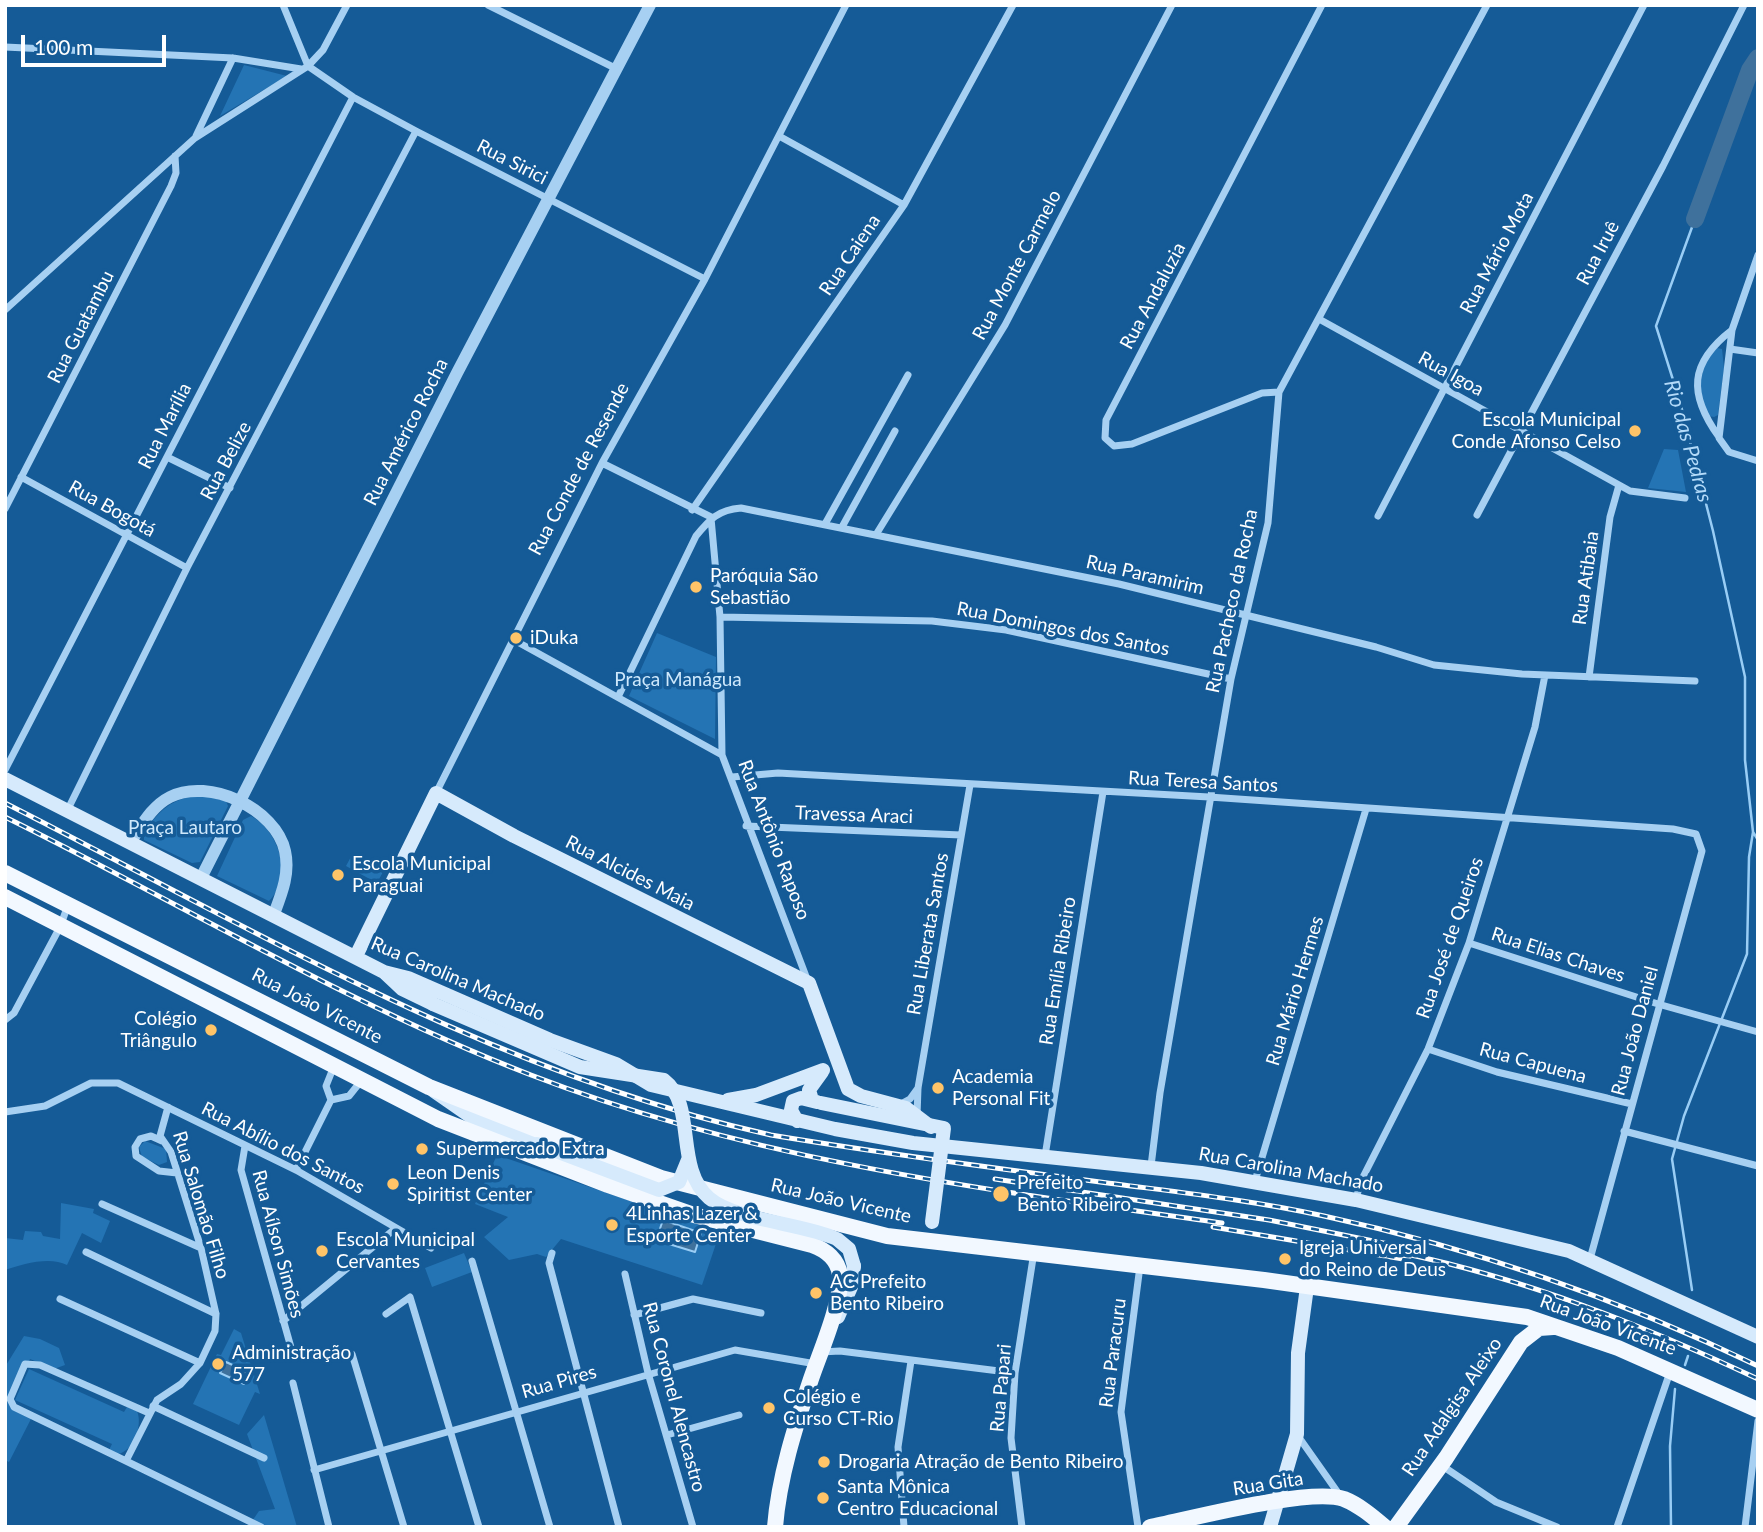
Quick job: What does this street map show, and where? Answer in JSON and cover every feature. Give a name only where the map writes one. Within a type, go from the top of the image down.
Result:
[{"type":"main road","name":"Rua Carolina Machado","points":[[5,779],[384,972],[408,978],[550,1040],[609,1061],[650,1085],[797,1121],[913,1143],[1151,1166],[1255,1181],[1356,1200],[1544,1244],[1590,1259],[1758,1337]]},
{"type":"main road","name":"Rua Conde de Resende","points":[[356,956],[436,793]]},
{"type":"main road","name":"Rua Alcides Maia","points":[[436,793],[514,836],[809,983]]},
{"type":"main road","name":"Rua João Vicente","points":[[5,873],[429,1087],[614,1161],[715,1193],[887,1236],[1034,1251],[1513,1315],[1555,1327],[1671,1370],[1758,1410]]},
{"type":"main road","points":[[5,897],[438,1119],[607,1185],[694,1215],[817,1247],[846,1266]]},
{"type":"main road","points":[[384,972],[402,989],[580,1067],[664,1080],[677,1098],[688,1160],[696,1182],[715,1202],[837,1239],[851,1252],[785,1468],[775,1527]]},
{"type":"main road","name":"Rua Antônio Raposo","points":[[809,983],[850,1091],[899,1105],[965,1147]]},
{"type":"main road","points":[[816,1101],[809,1090],[828,1062],[830,1043]]},
{"type":"main road","points":[[718,1101],[757,1095],[823,1070]]},
{"type":"main road","points":[[429,1087],[470,1116],[659,1190],[679,1182],[688,1160]]},
{"type":"main road","points":[[797,1121],[792,1112],[792,1102],[799,1098],[944,1128],[928,1241]]},
{"type":"main road","points":[[607,1185],[619,1175],[614,1161]]},
{"type":"main road","points":[[1270,1527],[1297,1434],[1298,1353],[1307,1287]]},
{"type":"main road","points":[[1513,1315],[1521,1327],[1521,1342]]},
{"type":"main road","name":"Rua Adalgisa Aleixo","points":[[1396,1527],[1441,1465],[1521,1342],[1539,1328],[1555,1327]]},
{"type":"main road","points":[[1342,1498],[1385,1527]]},
{"type":"main road","name":"Rua Gita","points":[[1150,1527],[1279,1500],[1342,1498]]},
{"type":"street","points":[[283,5],[305,67]]},
{"type":"street","points":[[5,310],[195,138],[286,82],[305,67],[323,50],[347,5]]},
{"type":"street","points":[[488,5],[617,69]]},
{"type":"street","name":"Rua Américo Rocha","points":[[201,878],[457,373],[650,5]]},
{"type":"street","name":"Rua Conde de Resende","points":[[436,793],[601,463],[705,279],[846,5]]},
{"type":"street","name":"Rua Caiena","points":[[692,510],[904,205],[1013,5]]},
{"type":"street","name":"Rua Monte Carmelo","points":[[877,533],[1005,324],[1172,5]]},
{"type":"street","name":"Rua Andaluzia","points":[[1279,392],[1262,393],[1132,444],[1114,446],[1105,438],[1106,420],[1322,5]]},
{"type":"street","name":"Rua Pacheco da Rocha","points":[[1151,1166],[1160,1093],[1209,797],[1231,678],[1268,523],[1279,392],[1488,5]]},
{"type":"street","name":"Rua Mário Mota","points":[[1378,516],[1644,5]]},
{"type":"street","name":"Rua Iruê","points":[[1477,514],[1662,166],[1744,5]]},
{"type":"street","points":[[5,47],[233,58],[305,67]]},
{"type":"street","points":[[195,138],[233,58]]},
{"type":"street","name":"Rua Sirici","points":[[305,67],[416,131],[705,279]]},
{"type":"street","name":"Rua Marília","points":[[5,770],[353,97]]},
{"type":"street","name":"Rua Belize","points":[[68,809],[187,568],[416,131]]},
{"type":"street","points":[[779,136],[904,205]]},
{"type":"street","name":"Rua Guatambu","points":[[5,509],[171,186],[176,173],[175,156]]},
{"type":"street","points":[[1719,438],[1731,330],[1758,256]]},
{"type":"street","name":"Rua Igoa","points":[[1319,319],[1619,485],[1636,493],[1685,498]]},
{"type":"street","points":[[1731,330],[1709,349],[1698,379],[1701,408],[1729,452],[1758,461]]},
{"type":"street","points":[[1730,349],[1758,353]]},
{"type":"street","points":[[825,524],[908,375]]},
{"type":"street","points":[[842,527],[895,431]]},
{"type":"street","points":[[167,457],[230,488]]},
{"type":"street","points":[[601,463],[711,517]]},
{"type":"street","name":"Rua Bogotá","points":[[21,477],[187,568]]},
{"type":"street","name":"Rua Atibaia","points":[[1589,677],[1610,517],[1619,485]]},
{"type":"street","name":"Rua Paramirim","points":[[711,517],[728,509],[741,508],[877,533],[1245,614],[1434,665],[1545,675],[1695,681]]},
{"type":"street","points":[[711,517],[720,617],[722,755]]},
{"type":"street","points":[[618,697],[685,555],[711,517]]},
{"type":"street","name":"Rua Domingos dos Santos","points":[[720,617],[932,621],[1006,630],[1231,678]]},
{"type":"street","name":"Rua Antônio Raposo","points":[[514,640],[722,755],[732,777],[746,826],[809,983]]},
{"type":"street","name":"Rua José de Queiros","points":[[1356,1200],[1360,1183],[1428,1049],[1469,943],[1535,727],[1545,675]]},
{"type":"street","name":"Rua Teresa Santos","points":[[732,777],[778,773],[1209,797],[1673,829]]},
{"type":"street","name":"Rua Liberata Santos","points":[[917,1116],[918,1087],[970,785]]},
{"type":"street","points":[[131,841],[148,816],[171,796],[199,791],[217,793],[240,802],[274,828],[285,847],[287,874],[274,914]]},
{"type":"street","name":"Rua Emília Ribeiro","points":[[1045,1156],[1103,792]]},
{"type":"street","name":"Rua Mário Hermes","points":[[1255,1181],[1366,809]]},
{"type":"street","name":"Travessa Araci","points":[[746,826],[961,835]]},
{"type":"street","name":"Rua João Daniel","points":[[1590,1259],[1702,851],[1696,834],[1673,829]]},
{"type":"street","points":[[5,1020],[14,1013],[60,927],[69,903]]},
{"type":"street","name":"Rua Elias Chaves","points":[[1469,943],[1658,1004],[1758,1032]]},
{"type":"street","name":"Rua Capuena","points":[[1428,1049],[1497,1072],[1632,1104]]},
{"type":"street","points":[[296,1170],[331,1100],[326,1086],[334,1066]]},
{"type":"street","points":[[331,1100],[351,1095],[362,1080]]},
{"type":"street","name":"Rua Abílio dos Santos","points":[[5,1112],[45,1106],[91,1083],[118,1083],[296,1170],[431,1248]]},
{"type":"street","points":[[899,1105],[910,1099],[918,1087]]},
{"type":"street","name":"Rua Salomão Filho","points":[[126,1461],[151,1409],[200,1363],[212,1340],[216,1314],[201,1248],[172,1152],[162,1141],[160,1128],[168,1107]]},
{"type":"street","points":[[160,1128],[137,1142],[137,1158],[162,1172],[177,1173]]},
{"type":"street","points":[[1624,1131],[1758,1166]]},
{"type":"street","points":[[148,1136],[162,1141]]},
{"type":"street","name":"Rua Aílson Simões","points":[[245,1146],[241,1170],[292,1351]]},
{"type":"street","points":[[102,1204],[201,1248]]},
{"type":"street","points":[[283,1321],[396,1228]]},
{"type":"street","name":"Rua Papari","points":[[1022,1527],[1012,1438],[1015,1373],[1034,1251]]},
{"type":"street","name":"Rua Salomão Filho","points":[[86,1252],[216,1314]]},
{"type":"street","points":[[552,1253],[549,1263],[619,1527]]},
{"type":"street","points":[[472,1261],[514,1412],[550,1527]]},
{"type":"street","name":"Rua Paracuru","points":[[1138,1527],[1121,1412],[1140,1266]]},
{"type":"street","points":[[1307,1287],[1310,1266]]},
{"type":"street","name":"Rua Coronel Alencastro","points":[[625,1274],[648,1373],[693,1527]]},
{"type":"street","points":[[386,1314],[410,1297],[479,1527]]},
{"type":"street","points":[[634,1315],[693,1298],[761,1313]]},
{"type":"street","points":[[60,1299],[200,1363]]},
{"type":"street","name":"Rua Pires","points":[[314,1470],[582,1391],[741,1349],[818,1358],[840,1351],[1015,1373]]},
{"type":"street","points":[[352,1354],[404,1527]]},
{"type":"street","points":[[904,1527],[898,1447],[911,1361]]},
{"type":"street","points":[[261,1527],[14,1407],[10,1399],[26,1364],[40,1365],[264,1458]]},
{"type":"street","points":[[1617,1527],[1671,1370]]},
{"type":"street","points":[[293,1383],[329,1527]]},
{"type":"street","points":[[667,1436],[740,1415]]},
{"type":"street","points":[[1745,1527],[1758,1421]]},
{"type":"street","points":[[1297,1434],[1331,1478],[1342,1498]]},
{"type":"street","points":[[1441,1465],[1496,1502],[1557,1527]]},
{"type":"green space","points":[[244,65],[287,76],[220,116]]},
{"type":"green space","points":[[1717,348],[1722,349],[1724,368],[1718,415],[1714,417],[1709,416],[1705,407],[1701,380],[1706,363]]},
{"type":"green space","points":[[1664,449],[1678,450],[1686,492],[1648,488]]},
{"type":"green space","name":"Praça Manágua","points":[[657,633],[716,657],[715,739],[629,696]]},
{"type":"green space","name":"Praça Lautaro","points":[[199,795],[226,801],[228,806],[200,862],[192,863],[144,840],[144,832],[167,807],[181,799]]},
{"type":"green space","points":[[251,816],[269,832],[280,855],[281,880],[269,901],[217,876],[243,820]]},
{"type":"green space","points":[[353,853],[384,870],[377,883],[346,866]]},
{"type":"green space","points":[[145,1141],[166,1149],[167,1162],[159,1165],[142,1157],[139,1147]]},
{"type":"green space","name":"4Linhas Lazer & Esporte Center","points":[[497,1155],[720,1232],[702,1285],[561,1239],[546,1257],[537,1254],[509,1260],[484,1237],[508,1217],[475,1204]]},
{"type":"green space","points":[[61,1203],[94,1209],[93,1213],[110,1221],[101,1243],[82,1233],[67,1265],[44,1261],[5,1270],[5,1238],[23,1240],[25,1231],[41,1232],[43,1236],[60,1239]]},
{"type":"green space","points":[[464,1253],[472,1272],[432,1287],[425,1268]]},
{"type":"green space","points":[[234,1329],[241,1333],[260,1394],[255,1392],[239,1425],[193,1404],[217,1354],[221,1355]]},
{"type":"green space","points":[[24,1336],[40,1339],[59,1348],[65,1365],[54,1369],[30,1359],[11,1399],[22,1412],[32,1417],[9,1462],[5,1460],[5,1367]]},
{"type":"green space","points":[[29,1369],[124,1412],[127,1407],[137,1411],[139,1423],[133,1443],[118,1454],[109,1450],[112,1444],[15,1400]]},
{"type":"green space","points":[[264,1415],[297,1527],[248,1527],[259,1511],[275,1509],[247,1434]]},
{"type":"shaded area","points":[[663,1220],[701,1233],[695,1252],[656,1240]]},
{"type":"shaded area","points":[[226,1362],[250,1373],[244,1384],[220,1373]]},
{"type":"waterway","name":"Rio das Pedras","points":[[1695,219],[1750,70],[1758,58]]},
{"type":"waterway","name":"Rio das Pedras","points":[[1695,219],[1656,326],[1680,402],[1713,531],[1745,677],[1745,760],[1753,832],[1758,840]]},
{"type":"waterway","points":[[1692,1290],[1672,1159],[1684,1116],[1747,954],[1749,857],[1753,832]]},
{"type":"waterway","points":[[1685,1365],[1688,1356]]},
{"type":"waterway","points":[[1671,1527],[1670,1446],[1675,1389]]},
{"type":"railway","points":[[5,803],[378,994],[473,1037],[570,1075],[669,1108],[771,1135],[1246,1202],[1380,1229],[1546,1278],[1653,1319],[1758,1366]]},
{"type":"railway","points":[[5,817],[397,1018],[531,1075],[615,1105],[700,1130],[872,1169],[1222,1223]]},
{"type":"railway","points":[[995,1179],[1269,1220],[1413,1249]]},
{"type":"railway","points":[[1213,1227],[1409,1260]]},
{"type":"railway","points":[[1402,1253],[1539,1290],[1628,1322],[1758,1379]]},
{"type":"place","name":"Escola Municipal Conde Afonso Celso","points":[[1635,431]]},
{"type":"place","name":"Paróquia São Sebastião","points":[[696,587]]},
{"type":"place","name":"iDuka","points":[[516,638]]},
{"type":"place","name":"Escola Municipal Paraguai","points":[[338,875]]},
{"type":"place","name":"Colégio Triângulo","points":[[211,1030]]},
{"type":"place","name":"Academia Personal Fit","points":[[938,1088]]},
{"type":"place","name":"Supermercado Extra","points":[[422,1149]]},
{"type":"place","name":"Leon Denis Spiritist Center","points":[[393,1184]]},
{"type":"place","name":"Prefeito Bento Ribeiro","points":[[1001,1194]]},
{"type":"place","name":"4Linhas Lazer & Esporte Center","points":[[612,1225]]},
{"type":"place","name":"Escola Municipal Cervantes","points":[[322,1251]]},
{"type":"place","name":"Igreja Universal do Reino de Deus","points":[[1285,1259]]},
{"type":"place","name":"AC Prefeito Bento Ribeiro","points":[[816,1293]]},
{"type":"place","name":"Administração 577","points":[[218,1364]]},
{"type":"place","name":"Colégio e Curso CT-Rio","points":[[769,1408]]},
{"type":"place","name":"Drogaria Atração de Bento Ribeiro","points":[[824,1462]]},
{"type":"place","name":"Santa Mônica Centro Educacional","points":[[823,1498]]}]
